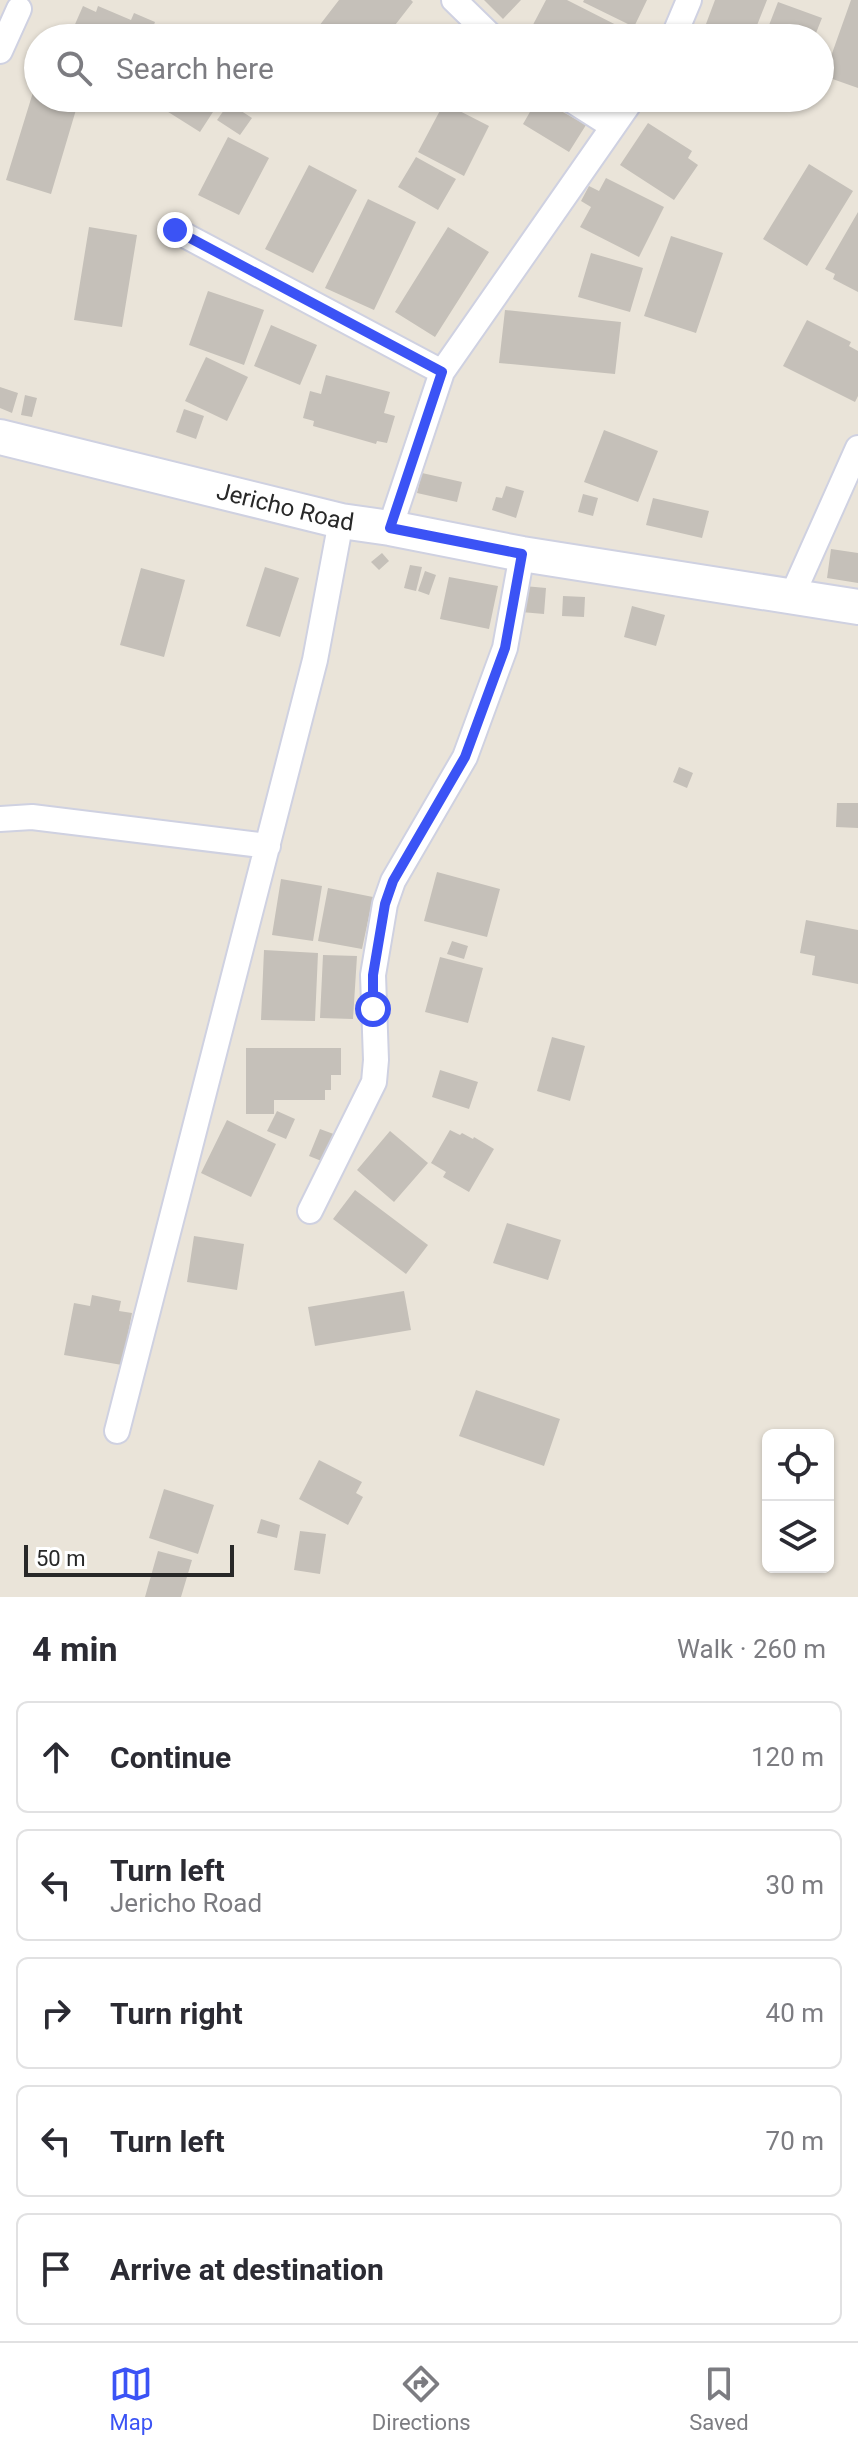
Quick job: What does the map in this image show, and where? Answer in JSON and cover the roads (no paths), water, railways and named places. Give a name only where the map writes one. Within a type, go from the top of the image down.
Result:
[{"type":"street","points":[[454,0],[479,24]]},
{"type":"street","points":[[679,24],[689,0]]},
{"type":"street","points":[[0,51],[19,9]]},
{"type":"street","points":[[590,112],[612,126]]},
{"type":"street","points":[[390,528],[442,372],[622,112]]},
{"type":"street","points":[[175,230],[442,372]]},
{"type":"street","name":"Jericho Road","points":[[0,437],[341,521],[522,554],[858,607]]},
{"type":"street","points":[[791,598],[858,448]]},
{"type":"street","points":[[117,1431],[315,660],[341,521]]},
{"type":"street","points":[[310,1211],[374,1082],[373,975],[385,904],[393,881],[465,757],[505,648],[522,554]]},
{"type":"street","points":[[0,819],[32,817],[268,846]]}]
